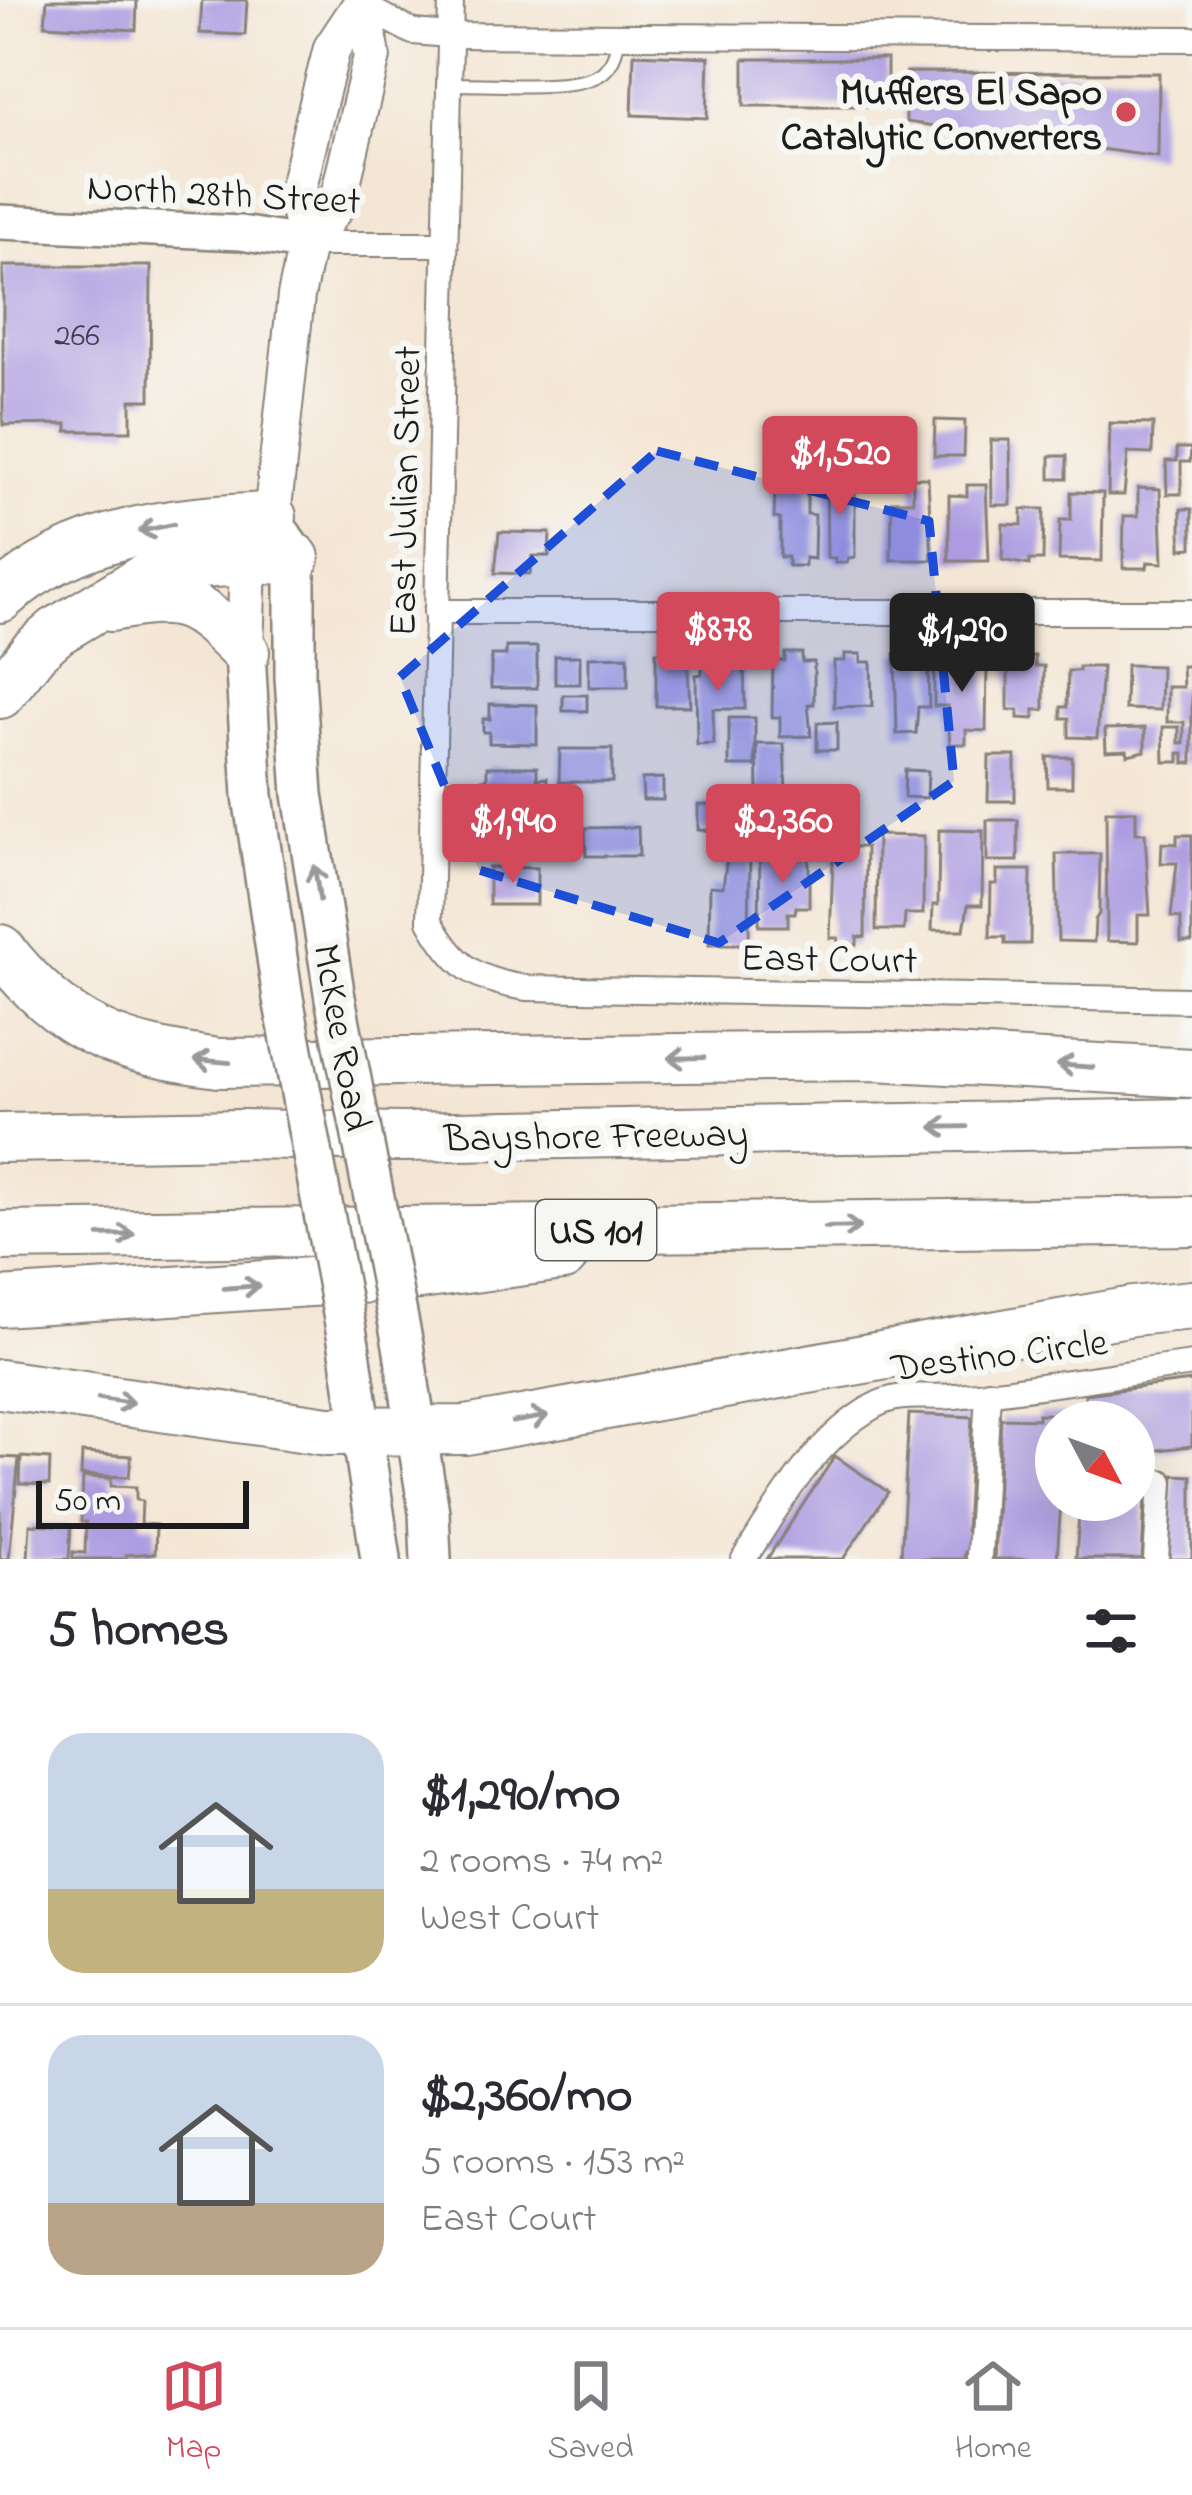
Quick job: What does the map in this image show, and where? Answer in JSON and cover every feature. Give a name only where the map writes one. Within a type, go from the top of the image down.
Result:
[{"type":"highway","points":[[0,598],[44,565],[83,547],[163,525],[271,545]]},
{"type":"highway","points":[[0,694],[34,651],[82,613],[165,566],[271,545]]},
{"type":"highway","points":[[82,613],[158,598],[182,601],[210,617],[245,652]]},
{"type":"highway","points":[[0,949],[41,996],[93,1033],[150,1054],[219,1064],[874,1056],[1192,1073]]},
{"type":"highway","points":[[0,1101],[94,1134]]},
{"type":"highway","name":"Bayshore Freeway","points":[[0,1138],[94,1134],[403,1137],[1192,1123]]},
{"type":"highway","name":"US 101","points":[[0,1236],[1192,1221]]},
{"type":"highway","points":[[0,1302],[419,1275],[765,1228]]},
{"type":"highway","points":[[0,1384],[328,1431],[466,1430],[1192,1305]]},
{"type":"main road","name":"McKee Road","points":[[363,3],[332,48],[296,196],[307,244],[290,340],[271,545],[245,652],[253,796],[283,998],[349,1345],[381,1559]]},
{"type":"main road","name":"McKee Road","points":[[271,545],[295,677],[303,794],[335,998],[403,1345],[429,1512],[431,1559]]},
{"type":"street","name":"East Julian Street","points":[[451,0],[430,921],[444,946],[467,971]]},
{"type":"street","points":[[363,3],[413,32],[449,35],[1192,39]]},
{"type":"street","name":"North 28th Street","points":[[0,222],[241,233],[307,244],[444,244]]},
{"type":"street","points":[[436,612],[1192,613]]},
{"type":"street","name":"East Court","points":[[467,971],[498,984],[526,988],[1192,1000]]},
{"type":"street","name":"Destino Circle","points":[[744,1559],[822,1448],[874,1406],[904,1395],[950,1397],[1192,1364]]},
{"type":"street","points":[[979,1557],[988,1392]]},
{"type":"street","points":[[1156,1559],[1161,1482]]},
{"type":"lane","points":[[448,84],[576,83],[602,74],[615,56],[619,36]]},
{"type":"highlighted area","points":[[657,451],[929,521],[954,781],[719,943],[479,870],[400,677]]},
{"type":"building","points":[[47,0],[137,0],[136,30],[45,25]]},
{"type":"building","points":[[202,0],[247,0],[245,35],[200,33]]},
{"type":"building","points":[[634,54],[709,57],[707,118],[632,115]]},
{"type":"building","points":[[744,59],[887,59],[887,106],[744,106]]},
{"type":"building","points":[[906,72],[1159,73],[1158,157],[906,122]]},
{"type":"building","points":[[3,266],[151,266],[150,400],[131,400],[131,431],[67,431],[67,424],[3,425]]},
{"type":"building","points":[[935,420],[965,421],[964,456],[934,456]]},
{"type":"building","points":[[855,421],[873,421],[873,445],[856,446]]},
{"type":"building","points":[[1110,423],[1153,424],[1152,454],[1128,453],[1124,495],[1108,495]]},
{"type":"building","points":[[991,440],[1010,440],[1011,505],[992,505]]},
{"type":"building","points":[[1177,448],[1191,448],[1190,462],[1181,462],[1181,494],[1167,494],[1166,461],[1177,461]]},
{"type":"building","points":[[1050,456],[1067,456],[1067,479],[1050,479]]},
{"type":"building","points":[[781,467],[807,467],[807,514],[815,515],[814,559],[805,558],[805,566],[788,566],[788,557],[780,557],[780,519],[774,518]]},
{"type":"building","points":[[826,473],[846,473],[846,482],[855,482],[855,557],[847,563],[827,558]]},
{"type":"building","points":[[913,478],[928,478],[932,560],[891,560],[892,501],[913,501]]},
{"type":"building","points":[[967,485],[986,485],[989,561],[949,561],[949,495],[967,496]]},
{"type":"building","points":[[1138,488],[1160,489],[1163,563],[1123,568],[1124,516],[1138,516]]},
{"type":"building","points":[[1071,492],[1103,493],[1102,561],[1059,560],[1060,520],[1071,520]]},
{"type":"building","points":[[1022,509],[1044,509],[1043,560],[1029,560],[1029,565],[1002,560],[1003,524],[1022,525]]},
{"type":"building","points":[[1181,509],[1192,509],[1192,548],[1181,549]]},
{"type":"building","points":[[499,532],[550,533],[549,556],[532,556],[530,574],[495,573]]},
{"type":"building","points":[[506,647],[537,647],[537,688],[491,688],[491,655],[506,655]]},
{"type":"building","points":[[656,652],[687,652],[690,706],[656,706]]},
{"type":"building","points":[[785,653],[802,653],[802,662],[814,662],[814,704],[808,704],[811,736],[780,737],[780,717],[772,717],[773,661],[785,661]]},
{"type":"building","points":[[845,654],[861,654],[861,662],[871,662],[872,706],[834,707],[834,661],[845,661]]},
{"type":"building","points":[[895,654],[916,654],[916,662],[928,663],[929,707],[918,707],[916,733],[897,734]]},
{"type":"building","points":[[959,654],[975,654],[975,663],[987,663],[986,731],[966,730],[966,744],[950,744],[948,706],[934,706],[934,661],[959,662]]},
{"type":"building","points":[[555,656],[580,656],[580,684],[555,684]]},
{"type":"building","points":[[628,656],[628,687],[589,687],[589,657]]},
{"type":"building","points":[[1018,656],[1035,656],[1035,666],[1044,666],[1044,710],[1034,710],[1034,719],[1018,718],[1018,710],[1008,710],[1008,663],[1018,664]]},
{"type":"building","points":[[744,660],[745,709],[713,709],[714,744],[697,745],[696,675],[702,674],[702,661]]},
{"type":"building","points":[[1126,665],[1161,666],[1160,710],[1125,709]]},
{"type":"building","points":[[1182,666],[1192,666],[1192,763],[1184,763],[1184,753],[1179,753],[1179,762],[1164,762],[1163,727],[1179,727],[1179,743],[1184,743],[1184,722],[1167,722],[1167,687],[1183,687]]},
{"type":"building","points":[[1079,667],[1102,667],[1097,738],[1069,737],[1069,718],[1061,718],[1061,707],[1067,707],[1068,671],[1079,671]]},
{"type":"building","points":[[563,695],[587,695],[587,711],[563,711]]},
{"type":"building","points":[[490,704],[537,705],[537,744],[489,743],[483,719],[490,719]]},
{"type":"building","points":[[729,718],[755,718],[755,766],[729,766]]},
{"type":"building","points":[[837,722],[837,750],[817,750],[817,723]]},
{"type":"building","points":[[1145,728],[1145,751],[1128,755],[1127,750],[1106,751],[1105,729]]},
{"type":"building","points":[[757,744],[784,744],[786,793],[758,793]]},
{"type":"building","points":[[560,749],[612,749],[612,782],[559,782]]},
{"type":"building","points":[[989,756],[1015,756],[1015,801],[988,801]]},
{"type":"building","points":[[1047,757],[1072,757],[1072,787],[1048,787]]},
{"type":"building","points":[[487,767],[537,767],[537,779],[547,778],[547,798],[487,799],[482,779],[487,779]]},
{"type":"building","points":[[905,770],[928,771],[927,798],[904,797]]},
{"type":"building","points":[[663,778],[663,800],[643,800],[642,779]]},
{"type":"building","points":[[698,805],[731,805],[731,831],[698,830]]},
{"type":"building","points":[[815,805],[845,806],[844,847],[866,847],[865,937],[857,937],[857,945],[838,945],[838,938],[830,938],[834,837],[815,837]]},
{"type":"building","points":[[1106,811],[1136,811],[1136,833],[1145,833],[1150,915],[1138,915],[1138,942],[1107,941]]},
{"type":"building","points":[[495,817],[542,817],[542,853],[489,853],[488,827],[495,826]]},
{"type":"building","points":[[987,820],[1018,820],[1018,861],[987,861]]},
{"type":"building","points":[[638,827],[639,856],[586,856],[585,828]]},
{"type":"building","points":[[939,830],[983,831],[982,905],[968,905],[964,930],[932,930],[933,905],[938,905]]},
{"type":"building","points":[[877,835],[924,836],[923,914],[905,914],[904,930],[876,930]]},
{"type":"building","points":[[1177,835],[1192,835],[1192,942],[1181,942],[1181,918],[1171,917],[1177,863],[1161,863],[1162,843],[1177,844]]},
{"type":"building","points":[[728,849],[750,849],[749,944],[709,944],[710,886],[723,887]]},
{"type":"building","points":[[760,851],[809,851],[809,907],[788,913],[788,926],[759,926]]},
{"type":"building","points":[[1056,854],[1100,854],[1094,942],[1058,941]]},
{"type":"building","points":[[489,867],[537,868],[537,905],[489,905]]},
{"type":"building","points":[[997,870],[1031,870],[1030,944],[1005,944],[1005,937],[990,937],[991,884],[997,884]]},
{"type":"building","points":[[1192,1381],[1192,1446],[1155,1450],[1155,1401],[1086,1401],[1085,1394]]},
{"type":"building","points":[[909,1414],[972,1417],[969,1552],[964,1559],[901,1559]]},
{"type":"building","points":[[1001,1418],[1035,1419],[1035,1521],[1060,1521],[1057,1559],[994,1559]]},
{"type":"building","points":[[82,1453],[131,1456],[129,1477],[81,1475]]},
{"type":"building","points":[[835,1456],[888,1492],[843,1559],[767,1559]]},
{"type":"building","points":[[0,1457],[19,1458],[9,1559],[0,1559]]},
{"type":"building","points":[[21,1457],[50,1459],[49,1485],[20,1484]]},
{"type":"building","points":[[1174,1475],[1192,1476],[1192,1559],[1169,1559]]},
{"type":"building","points":[[83,1477],[111,1478],[111,1486],[136,1487],[136,1500],[142,1501],[141,1524],[156,1525],[155,1553],[126,1555],[126,1559],[73,1559],[73,1552],[85,1553]]},
{"type":"building","points":[[1079,1521],[1144,1521],[1142,1559],[1076,1559]]},
{"type":"building","points":[[30,1524],[71,1526],[69,1559],[28,1559]]},
{"type":"place","name":"Mufflers El Sapo Catalytic Converters","points":[[1126,112]]}]
